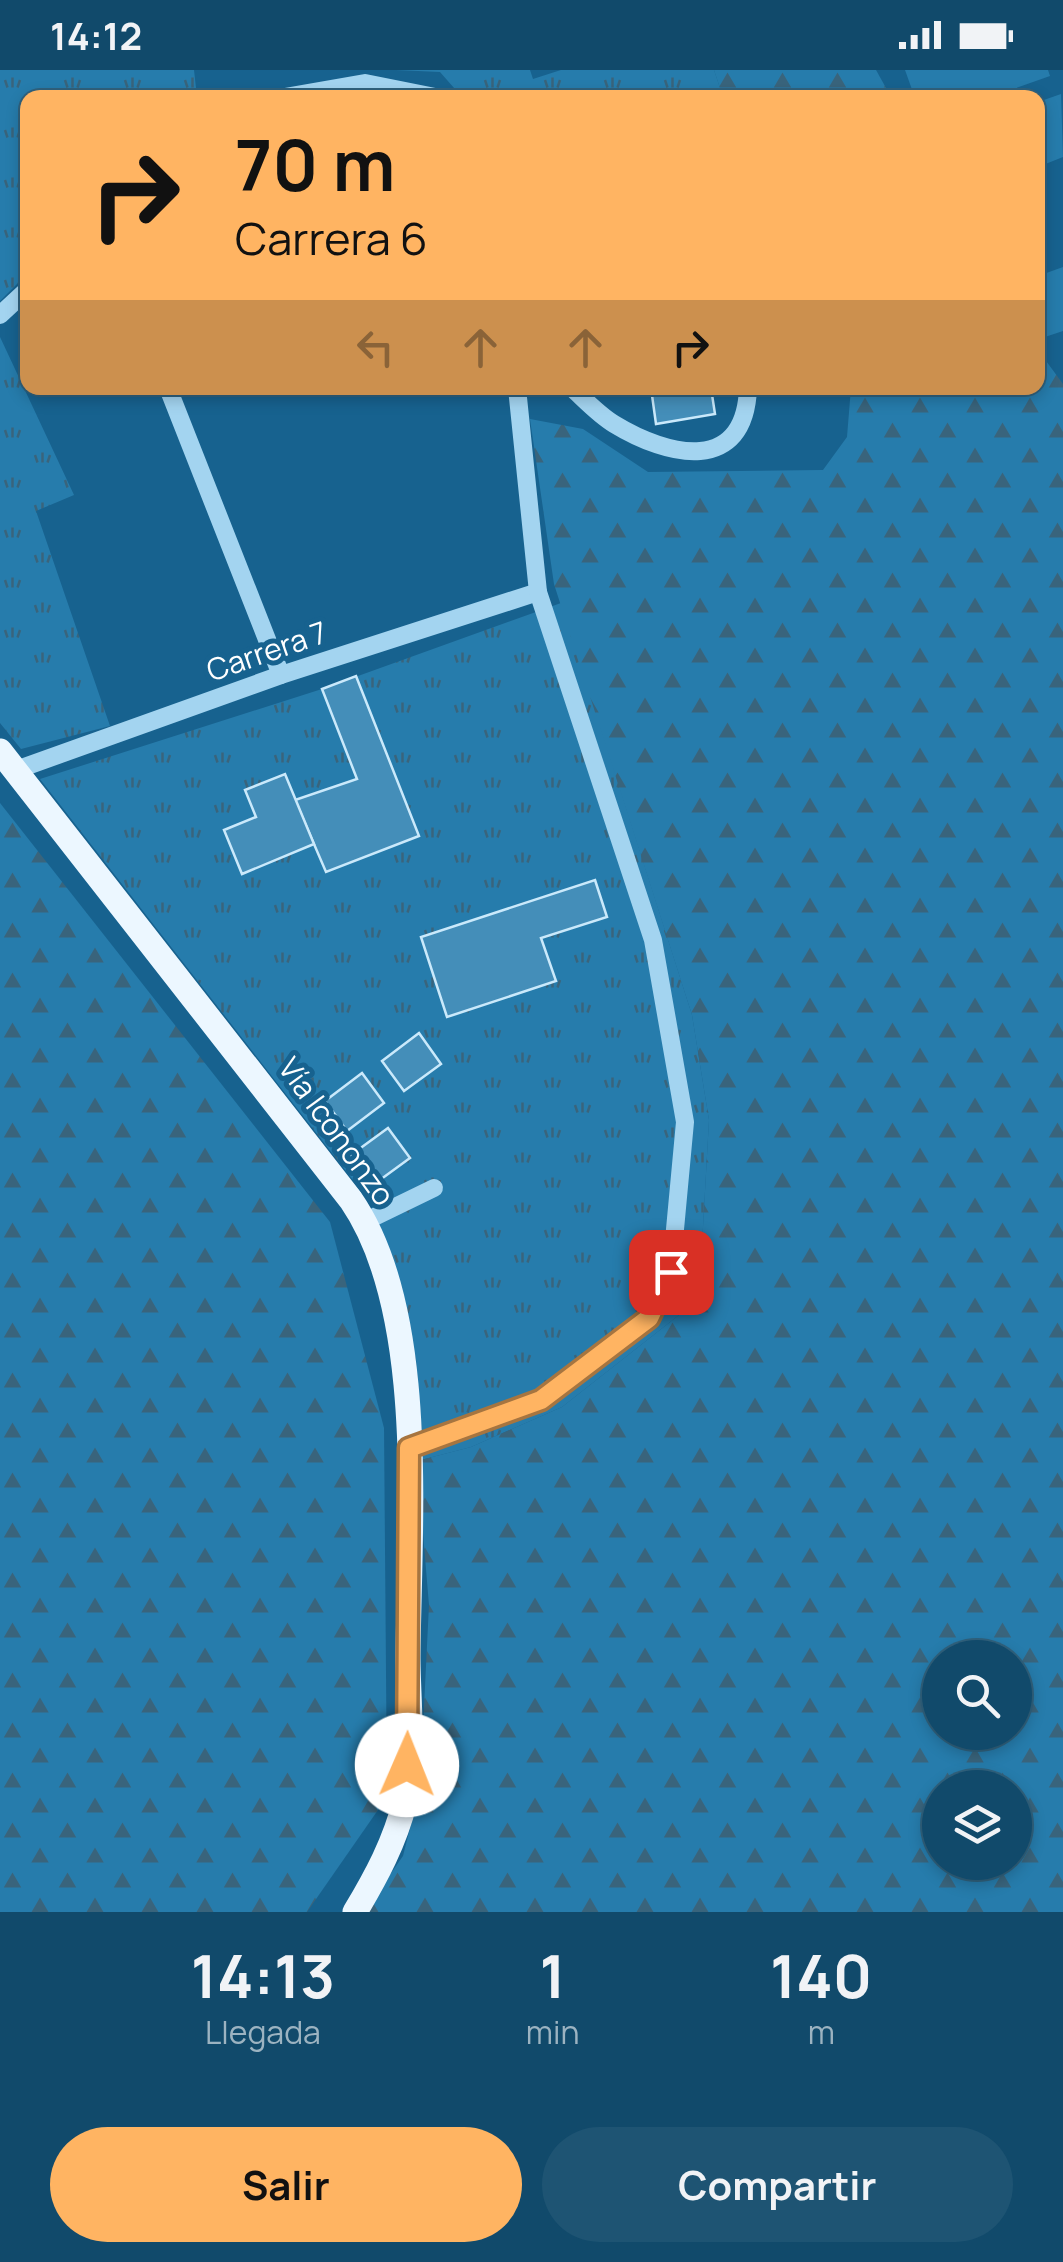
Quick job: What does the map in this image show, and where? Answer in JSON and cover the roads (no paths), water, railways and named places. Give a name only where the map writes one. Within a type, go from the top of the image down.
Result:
[{"type":"main road","name":"Vía Icononzo","points":[[8,760],[366,1221],[383,1266],[404,1368],[409,1448],[406,1798],[385,1862],[355,1912]]},
{"type":"street","points":[[309,90],[364,76],[412,90]]},
{"type":"street","points":[[0,315],[20,296]]},
{"type":"street","points":[[171,395],[281,676]]},
{"type":"street","points":[[409,1448],[541,1400],[649,1318],[671,1272],[685,1122],[653,940],[538,592],[518,395]]},
{"type":"street","points":[[580,395],[611,423],[664,449],[702,454],[726,442],[747,410],[748,395]]},
{"type":"street","name":"Carrera 7","points":[[8,760],[538,592]]},
{"type":"street","points":[[366,1221],[434,1188]]}]
